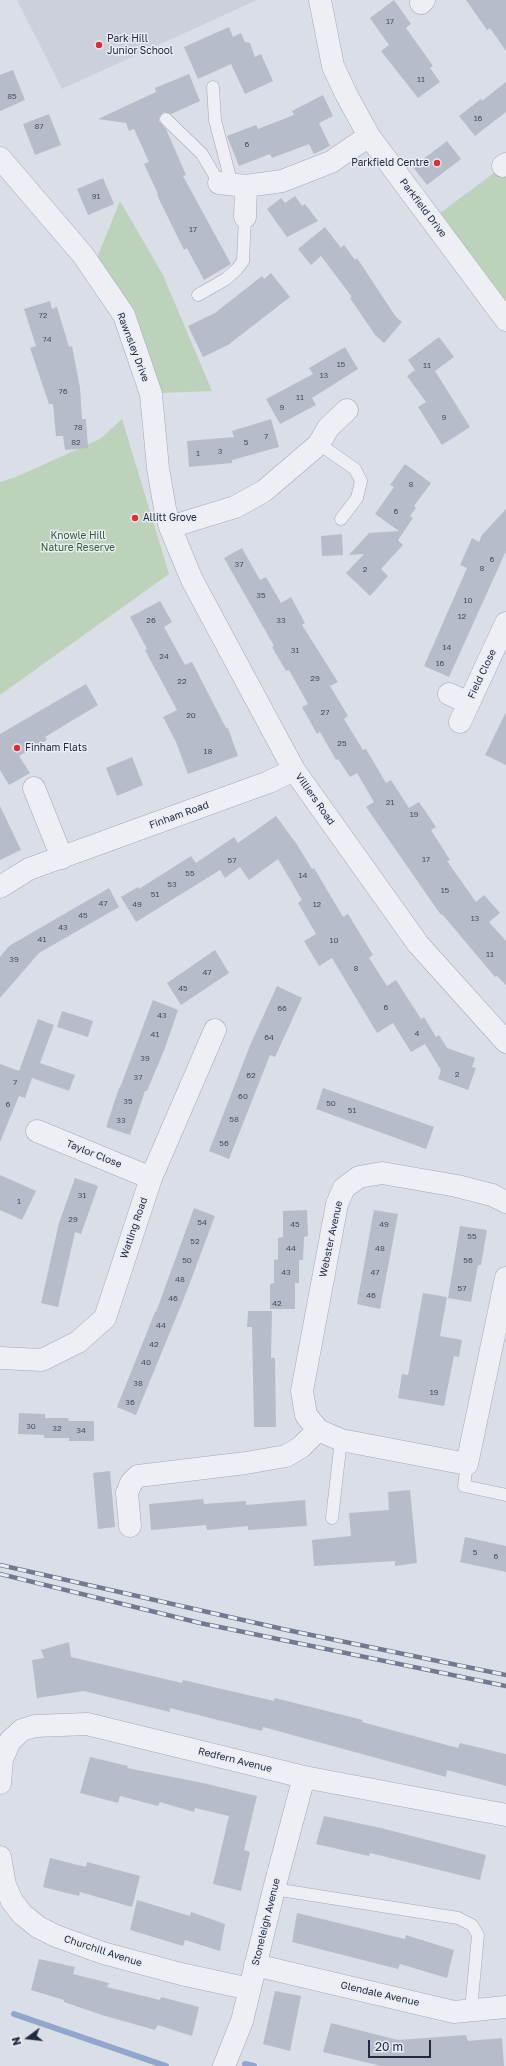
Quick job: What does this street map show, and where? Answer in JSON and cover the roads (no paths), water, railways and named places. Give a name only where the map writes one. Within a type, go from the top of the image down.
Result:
[{"type":"street","name":"Parkfield Drive","points":[[320,0],[333,66],[346,94],[369,136],[506,320]]},
{"type":"street","points":[[245,217],[232,185],[282,181],[331,162],[369,136]]},
{"type":"street","name":"Rawnsley Drive","points":[[3,168],[83,255],[124,315],[151,394],[158,468],[165,509],[170,527]]},
{"type":"street","points":[[170,527],[234,507],[264,491],[319,444],[328,428],[348,410]]},
{"type":"street","name":"Villiers Road","points":[[170,527],[192,580],[294,770],[418,944],[506,1042]]},
{"type":"street","name":"Field Close","points":[[460,722],[459,698],[506,623]]},
{"type":"street","name":"Finham Road","points":[[0,887],[29,869],[269,782],[294,770]]},
{"type":"street","points":[[34,788],[62,858]]},
{"type":"street","name":"Watling Road","points":[[0,1358],[42,1360],[78,1342],[105,1318],[151,1178],[215,1030]]},
{"type":"street","name":"Taylor Close","points":[[37,1131],[151,1178]]},
{"type":"street","name":"Webster Avenue","points":[[467,1464],[341,1440],[318,1430],[306,1415],[302,1391],[337,1204],[344,1188],[359,1177],[382,1173],[457,1186],[492,1195],[506,1202]]},
{"type":"street","points":[[467,1464],[505,1292]]},
{"type":"street","points":[[130,1526],[127,1493],[130,1483],[138,1476],[246,1463],[286,1456],[301,1447],[318,1430]]},
{"type":"street","name":"Redfern Avenue","points":[[0,1783],[2,1758],[10,1741],[22,1730],[34,1726],[69,1724],[104,1727],[304,1777],[506,1815]]},
{"type":"street","name":"Stoneleigh Avenue","points":[[224,2066],[242,2022],[274,1889],[304,1777]]},
{"type":"street","name":"Churchill Avenue","points":[[0,1857],[5,1885],[12,1900],[22,1914],[38,1927],[56,1936],[103,1953],[181,1974],[250,1989]]},
{"type":"street","name":"Glendale Avenue","points":[[255,1965],[454,2012],[506,2007]]},
{"type":"lane","points":[[213,87],[215,120],[232,185]]},
{"type":"lane","points":[[166,119],[232,185]]},
{"type":"lane","points":[[198,295],[226,279],[240,265],[244,248],[245,217]]},
{"type":"lane","points":[[319,444],[355,468],[361,481],[357,498],[341,520]]},
{"type":"lane","points":[[332,1518],[341,1440]]},
{"type":"lane","points":[[467,1464],[464,1486],[506,1495]]},
{"type":"lane","points":[[274,1889],[458,1918],[472,1925],[478,1935],[471,2010]]},
{"type":"waterway","points":[[14,2014],[166,2066]]},
{"type":"waterway","points":[[245,2064],[254,2066]]},
{"type":"railway","points":[[0,1565],[287,1630],[506,1675]]},
{"type":"railway","points":[[0,1574],[200,1623],[506,1686]]},
{"type":"place","name":"Park Hill Junior School","points":[[99,45]]},
{"type":"place","name":"Parkfield Centre","points":[[437,163]]},
{"type":"place","name":"Allitt Grove","points":[[135,518]]},
{"type":"place","name":"Finham Flats","points":[[17,748]]},
{"type":"park label","name":"Knowle Hill Nature Reserve","points":[[78,542]]}]
